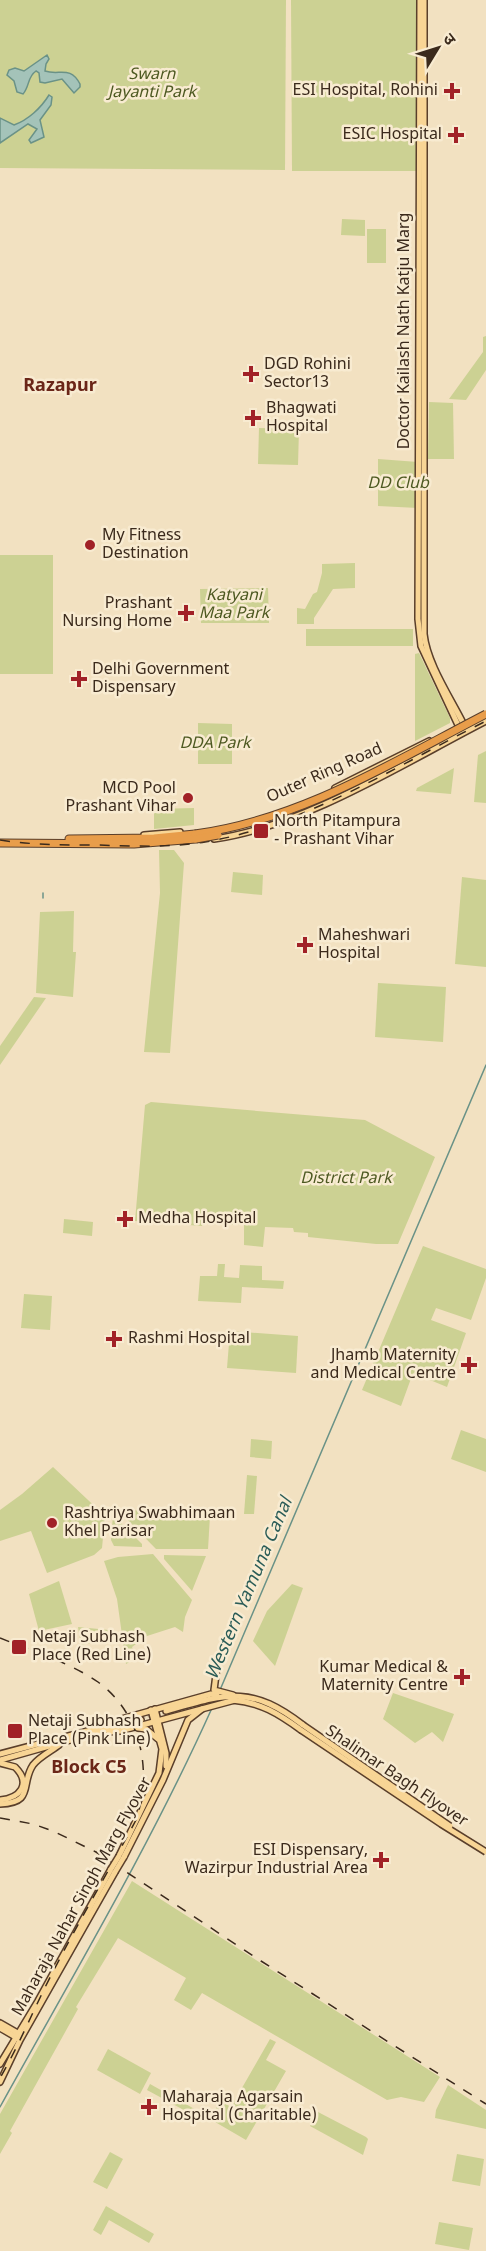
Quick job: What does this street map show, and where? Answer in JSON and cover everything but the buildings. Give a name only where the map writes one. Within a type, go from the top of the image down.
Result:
[{"type":"highway","name":"Outer Ring Road","points":[[195,837],[246,825],[289,811],[354,783],[486,712]]},
{"type":"highway","name":"Outer Ring Road","points":[[0,842],[133,841],[195,837],[247,828],[309,807],[355,787],[486,720]]},
{"type":"main road","name":"Doctor Kailash Nath Katju Marg","points":[[422,0],[425,646],[435,673],[461,724]]},
{"type":"main road","name":"Outer Ring Road","points":[[133,841],[197,831],[265,816],[319,795],[486,712]]},
{"type":"main road","name":"Outer Ring Road","points":[[133,841],[140,846],[194,842],[232,836],[267,826],[322,804],[486,720]]},
{"type":"main road","points":[[418,746],[422,754]]},
{"type":"main road","points":[[319,795],[322,804]]},
{"type":"main road","points":[[265,816],[267,826]]},
{"type":"main road","points":[[217,1667],[214,1689],[217,1698]]},
{"type":"main road","points":[[93,1732],[115,1719],[211,1694],[217,1698]]},
{"type":"main road","points":[[162,1768],[188,1720],[217,1698]]},
{"type":"main road","points":[[166,1712],[217,1698]]},
{"type":"main road","name":"Shalimar Bagh Flyover","points":[[217,1698],[235,1698],[274,1705],[441,1824],[486,1850]]},
{"type":"main road","points":[[0,1762],[93,1732],[134,1727],[202,1708]]},
{"type":"main road","points":[[153,1709],[162,1749],[162,1768]]},
{"type":"main road","points":[[0,1754],[141,1719]]},
{"type":"main road","points":[[156,1721],[166,1752],[162,1768]]},
{"type":"main road","points":[[134,1727],[146,1729],[161,1743]]},
{"type":"main road","points":[[0,1802],[14,1803],[21,1798],[34,1763],[63,1742]]},
{"type":"main road","points":[[0,1762],[15,1767],[21,1775],[23,1785],[17,1796],[0,1802]]},
{"type":"main road","name":"Maharaja Nahar Singh Marg Flyover","points":[[20,2037],[23,2026],[124,1857],[163,1779],[162,1768]]},
{"type":"main road","name":"Maharaja Nahar Singh Marg Flyover","points":[[20,2037],[119,1856],[162,1768]]},
{"type":"main road","points":[[0,2023],[20,2037]]},
{"type":"main road","points":[[0,2028],[10,2031],[23,2026]]},
{"type":"main road","points":[[10,2031],[12,2045]]},
{"type":"main road","points":[[0,2064],[20,2037]]},
{"type":"main road","points":[[0,2082],[20,2037]]},
{"type":"green space","name":"Swarn Jayanti Park","points":[[0,0],[286,0],[285,170],[0,168]]},
{"type":"green space","points":[[291,0],[417,0],[417,171],[292,171]]},
{"type":"green space","points":[[342,219],[365,220],[365,236],[341,235]]},
{"type":"green space","points":[[367,229],[386,229],[386,263],[367,263]]},
{"type":"green space","points":[[486,336],[486,370],[466,400],[449,399],[483,352],[483,337]]},
{"type":"green space","points":[[429,402],[453,403],[454,459],[428,459]]},
{"type":"green space","points":[[259,428],[299,429],[298,465],[258,464]]},
{"type":"green space","name":"DD Club","points":[[378,459],[418,462],[418,508],[378,506]]},
{"type":"green space","points":[[0,555],[53,555],[53,674],[0,674]]},
{"type":"green space","points":[[355,563],[355,588],[333,589],[314,618],[314,624],[297,624],[297,608],[305,609],[313,594],[317,592],[322,564]]},
{"type":"green space","name":"Katyani Maa Park","points":[[268,588],[269,623],[201,623],[200,589]]},
{"type":"green space","points":[[306,629],[413,629],[413,646],[306,646]]},
{"type":"green space","points":[[419,653],[450,718],[450,723],[415,741],[415,654]]},
{"type":"green space","name":"DDA Park","points":[[198,723],[232,724],[232,764],[198,764]]},
{"type":"green space","points":[[486,751],[486,803],[474,802],[478,755]]},
{"type":"green space","points":[[454,768],[451,794],[416,791],[417,788]]},
{"type":"green space","points":[[194,808],[194,825],[154,829],[154,809]]},
{"type":"green space","points":[[159,850],[174,850],[184,863],[170,1053],[144,1052],[160,893]]},
{"type":"green space","points":[[233,872],[263,875],[262,895],[231,892]]},
{"type":"green space","points":[[462,877],[486,880],[486,967],[455,964]]},
{"type":"green space","points":[[74,911],[73,952],[76,952],[73,997],[36,993],[40,912]]},
{"type":"green space","points":[[378,983],[446,987],[443,1042],[375,1037]]},
{"type":"green space","points":[[34,997],[46,998],[0,1065],[0,1046]]},
{"type":"green space","name":"District Park","points":[[151,1102],[365,1120],[435,1157],[398,1244],[308,1237],[308,1233],[294,1232],[293,1228],[265,1227],[263,1247],[244,1245],[244,1225],[203,1224],[202,1226],[135,1221],[145,1105]]},
{"type":"green space","points":[[64,1219],[93,1222],[92,1236],[63,1233]]},
{"type":"green space","points":[[423,1246],[486,1269],[486,1278],[471,1320],[436,1308],[431,1320],[466,1333],[447,1387],[413,1373],[401,1406],[362,1390]]},
{"type":"green space","points":[[218,1264],[225,1264],[224,1277],[239,1278],[240,1265],[262,1266],[262,1280],[284,1281],[283,1289],[242,1287],[241,1303],[198,1301],[200,1276],[217,1276]]},
{"type":"green space","points":[[24,1294],[52,1296],[50,1330],[21,1328]]},
{"type":"green space","points":[[230,1331],[298,1336],[296,1373],[227,1368]]},
{"type":"green space","points":[[461,1430],[486,1439],[486,1472],[451,1459]]},
{"type":"green space","points":[[251,1439],[272,1441],[271,1459],[250,1457]]},
{"type":"green space","name":"Rashtriya Swabhimaan Khel Parisar","points":[[53,1467],[105,1516],[102,1548],[94,1555],[47,1573],[31,1531],[0,1541],[0,1510]]},
{"type":"green space","points":[[247,1475],[257,1476],[254,1514],[244,1514]]},
{"type":"green space","points":[[117,1509],[210,1516],[208,1549],[156,1549]]},
{"type":"green space","points":[[113,1515],[142,1544],[142,1547],[114,1546],[111,1540]]},
{"type":"green space","points":[[153,1554],[192,1600],[185,1617],[183,1632],[175,1627],[147,1636],[132,1647],[137,1658],[126,1664],[117,1599],[104,1561],[118,1557]]},
{"type":"green space","points":[[164,1555],[206,1556],[192,1591],[164,1559]]},
{"type":"green space","points":[[59,1581],[72,1624],[39,1631],[29,1594]]},
{"type":"green space","points":[[292,1584],[303,1588],[275,1666],[253,1641],[267,1611]]},
{"type":"green space","points":[[78,1627],[109,1630],[111,1639],[81,1645]]},
{"type":"green space","points":[[393,1693],[454,1714],[443,1742],[432,1732],[415,1743],[383,1719]]},
{"type":"green space","points":[[132,1881],[440,2077],[424,2102],[401,2097],[387,2100],[202,1993],[191,2010],[174,2000],[186,1978],[118,1938],[76,2007],[78,2009],[10,2131],[12,2133],[0,2154],[0,2114]]},
{"type":"green space","points":[[270,2039],[276,2042],[266,2060],[286,2071],[246,2140],[210,2119],[220,2101],[231,2107]]},
{"type":"green space","points":[[108,2049],[151,2073],[140,2094],[97,2070]]},
{"type":"green space","points":[[150,2084],[207,2116],[204,2121],[147,2090]]},
{"type":"green space","points":[[448,2085],[486,2110],[486,2129],[435,2118],[436,2110]]},
{"type":"green space","points":[[318,2112],[366,2137],[368,2139],[363,2155],[310,2126]]},
{"type":"green space","points":[[110,2152],[123,2159],[107,2189],[93,2182]]},
{"type":"green space","points":[[457,2154],[484,2159],[480,2186],[452,2181]]},
{"type":"green space","points":[[106,2206],[154,2234],[149,2243],[109,2220],[101,2235],[93,2230]]},
{"type":"green space","points":[[439,2222],[473,2228],[469,2250],[435,2244]]},
{"type":"water","points":[[47,55],[49,59],[45,71],[68,73],[76,78],[80,87],[74,93],[62,79],[40,82],[39,73],[36,71],[31,76],[23,94],[17,92],[14,81],[7,75],[9,70],[15,68],[24,71]]},
{"type":"water","points":[[49,95],[52,97],[51,105],[40,120],[44,137],[31,143],[29,140],[37,129],[28,124],[0,143],[0,118],[14,125],[19,123],[34,113]]},
{"type":"waterway","points":[[43,893],[43,898]]},
{"type":"waterway","name":"Western Yamuna Canal","points":[[220,1690],[486,1065]]},
{"type":"waterway","name":"Western Yamuna Canal","points":[[0,2107],[137,1860],[212,1708]]},
{"type":"tunnel","points":[[140,1717],[166,1711]]},
{"type":"railway","points":[[0,840],[48,844],[164,846],[205,842],[242,834],[279,822],[350,792],[486,721]]},
{"type":"railway","points":[[0,1638],[50,1657],[87,1675],[113,1695],[133,1726],[143,1763],[141,1801],[136,1820],[49,1980],[0,2078]]},
{"type":"railway","points":[[0,1818],[33,1824],[53,1831],[96,1852],[261,1961],[486,2104]]},
{"type":"place","name":"ESI Hospital, Rohini","points":[[452,91]]},
{"type":"place","name":"ESIC Hospital","points":[[456,135]]},
{"type":"place","name":"DGD Rohini Sector13","points":[[251,374]]},
{"type":"place","name":"Bhagwati Hospital","points":[[253,418]]},
{"type":"place","name":"My Fitness Destination","points":[[90,545]]},
{"type":"place","name":"Prashant Nursing Home","points":[[186,613]]},
{"type":"place","name":"Delhi Government Dispensary","points":[[79,679]]},
{"type":"place","name":"MCD Pool Prashant Vihar","points":[[188,798]]},
{"type":"place","name":"North Pitampura - Prashant Vihar","points":[[261,831]]},
{"type":"place","name":"Maheshwari Hospital","points":[[305,945]]},
{"type":"place","name":"Medha Hospital","points":[[125,1219]]},
{"type":"place","name":"Rashmi Hospital","points":[[114,1339]]},
{"type":"place","name":"Jhamb Maternity and Medical Centre","points":[[469,1365]]},
{"type":"place","name":"Rashtriya Swabhimaan Khel Parisar","points":[[52,1523]]},
{"type":"place","name":"Netaji Subhash Place (Red Line)","points":[[19,1647]]},
{"type":"place","name":"Kumar Medical & Maternity Centre","points":[[462,1677]]},
{"type":"place","name":"Netaji Subhash Place (Pink Line)","points":[[15,1731]]},
{"type":"place","name":"ESI Dispensary, Wazirpur Industrial Area","points":[[381,1860]]},
{"type":"place","name":"Maharaja Agarsain Hospital (Charitable)","points":[[149,2107]]},
{"type":"district","name":"Razapur","points":[[60,386]]},
{"type":"district","name":"Block C5","points":[[89,1768]]}]
